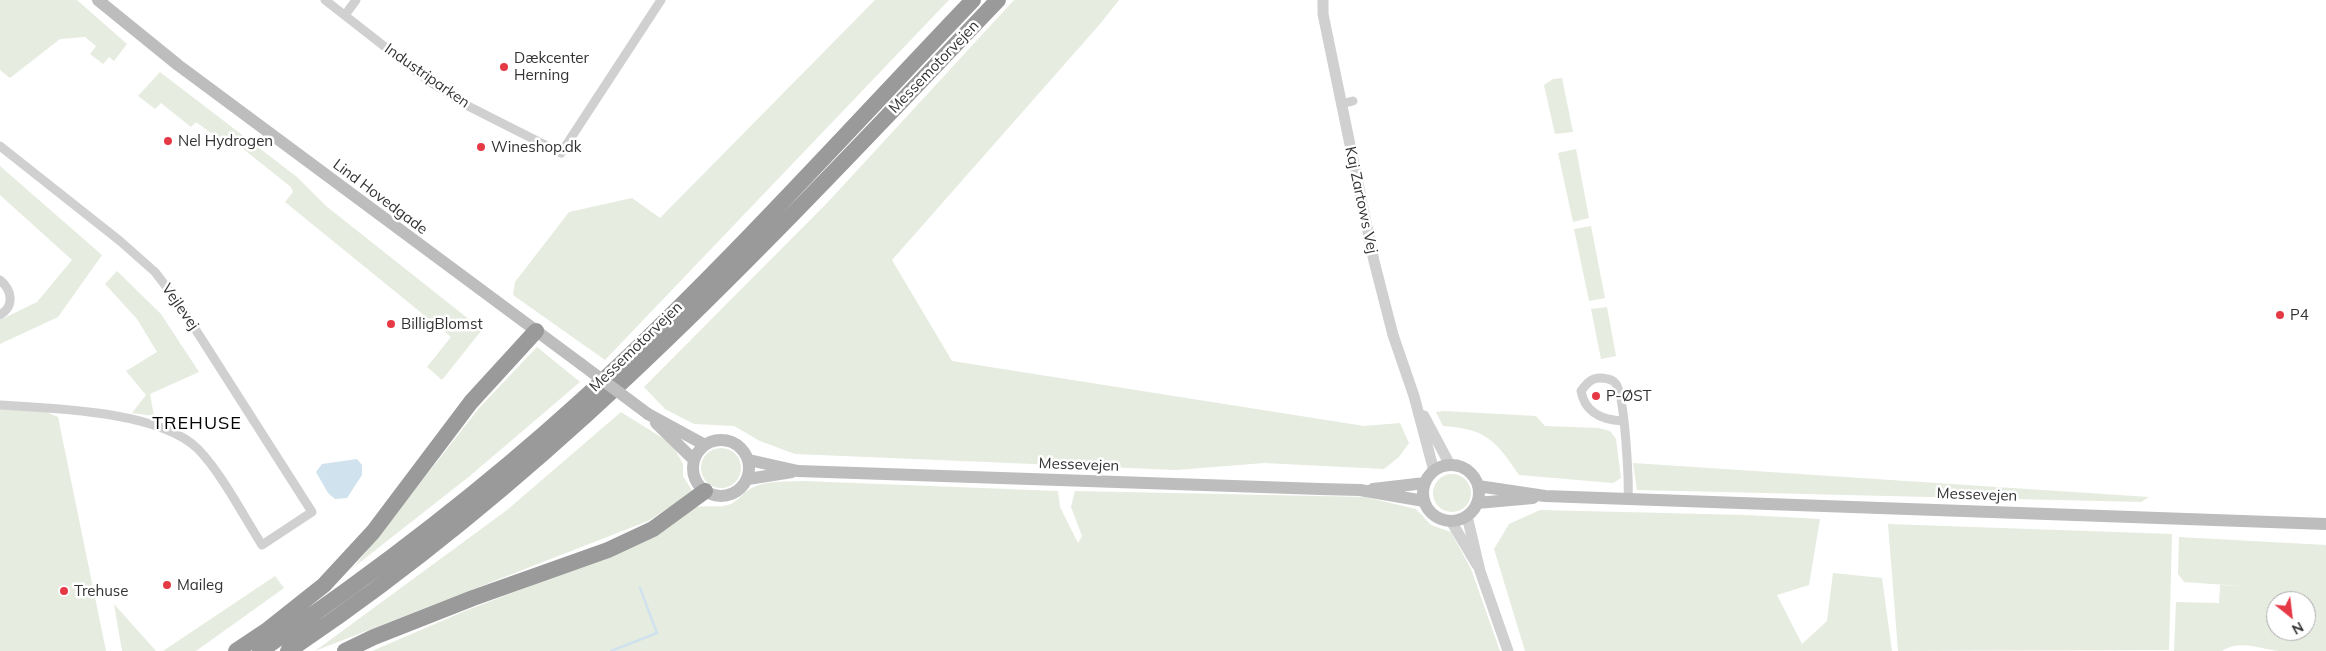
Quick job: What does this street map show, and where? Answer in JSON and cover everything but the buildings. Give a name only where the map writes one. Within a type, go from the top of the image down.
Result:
[{"type":"highway","name":"Messemotorvejen","points":[[260,651],[313,615],[456,507],[582,400],[731,254],[973,0]]},
{"type":"highway","name":"Messemotorvejen","points":[[288,651],[323,628],[468,519],[596,409],[744,265],[998,0]]},
{"type":"highway","points":[[236,651],[266,631],[330,578],[373,532],[471,402],[536,332]]},
{"type":"highway","points":[[345,651],[374,637],[473,598],[608,550],[653,529],[705,491]]},
{"type":"main road","name":"Lind Hovedgade","points":[[98,0],[186,71],[536,332],[648,414],[705,445]]},
{"type":"main road","name":"Lind Hovedgade","points":[[648,414],[694,460]]},
{"type":"main road","points":[[716,440],[726,440],[740,447],[749,460],[748,479],[734,493],[714,496],[705,491],[694,477],[694,460],[705,445],[716,440]]},
{"type":"main road","name":"Messevejen","points":[[749,460],[798,471],[1360,490],[1424,501]]},
{"type":"main road","points":[[1450,465],[1468,471],[1478,486],[1477,504],[1468,516],[1451,521],[1435,516],[1428,510],[1424,501],[1425,483],[1434,471],[1450,465]]},
{"type":"main road","name":"Messevejen","points":[[748,479],[798,471]]},
{"type":"main road","name":"Messevejen","points":[[1360,490],[1425,483]]},
{"type":"main road","name":"Messevejen","points":[[1478,486],[1545,496],[2326,524]]},
{"type":"main road","name":"Messevejen","points":[[1477,504],[1545,496]]},
{"type":"street","name":"Industriparken","points":[[325,0],[430,82],[466,105],[561,153],[661,0]]},
{"type":"street","points":[[345,15],[356,0]]},
{"type":"street","name":"Kaj Zartows Vej","points":[[1322,0],[1323,14],[1374,262],[1393,335],[1414,396],[1434,471]]},
{"type":"street","points":[[1341,104],[1353,101]]},
{"type":"street","name":"Vejlevej","points":[[0,146],[120,241],[155,272],[178,302],[312,512],[262,544],[208,461],[197,448],[181,437],[160,428],[123,418],[74,410],[0,405]]},
{"type":"street","points":[[0,280],[10,293],[11,301],[0,315]]},
{"type":"street","points":[[1623,421],[1605,419],[1594,413],[1583,403],[1581,391],[1588,381],[1599,378],[1610,379],[1616,384],[1620,395],[1623,421],[1628,499]]},
{"type":"street","name":"Kaj Zartows Vej","points":[[1414,396],[1450,465]]},
{"type":"street","points":[[1468,516],[1480,571],[1508,651]]},
{"type":"street","points":[[1451,521],[1480,571]]},
{"type":"shaded area","points":[[0,0],[77,0],[127,44],[114,61],[109,57],[103,64],[90,54],[96,46],[85,37],[60,39],[10,78],[0,70]]},
{"type":"shaded area","points":[[875,0],[949,0],[605,360],[513,295],[515,282],[569,212],[632,198],[660,218]]},
{"type":"shaded area","points":[[1014,0],[1119,0],[892,260],[952,361],[1364,426],[1400,423],[1409,443],[1399,457],[1384,469],[1264,463],[1176,470],[795,454],[760,441],[734,426],[694,424],[665,409],[644,387],[828,202]]},
{"type":"shaded area","points":[[160,72],[297,177],[326,206],[480,328],[481,331],[442,380],[427,367],[451,337],[285,202],[293,192],[291,187],[227,136],[222,141],[196,122],[191,127],[161,103],[155,109],[138,96]]},
{"type":"shaded area","points":[[1562,78],[1573,132],[1555,134],[1544,85],[1553,79]]},
{"type":"shaded area","points":[[1576,149],[1589,218],[1573,222],[1558,153]]},
{"type":"shaded area","points":[[0,166],[102,255],[58,317],[0,344],[0,320],[37,302],[72,260],[0,195]]},
{"type":"shaded area","points":[[1591,226],[1605,298],[1589,301],[1574,229]]},
{"type":"shaded area","points":[[117,271],[161,314],[199,372],[150,394],[154,416],[132,413],[146,395],[126,371],[157,352],[137,319],[105,284]]},
{"type":"shaded area","points":[[1607,307],[1616,356],[1601,359],[1591,309]]},
{"type":"shaded area","points":[[537,347],[580,382],[471,475],[354,567],[480,407]]},
{"type":"shaded area","points":[[0,409],[42,410],[58,417],[106,651],[0,651]]},
{"type":"shaded area","points":[[621,412],[672,444],[683,464],[683,476],[693,492],[648,521],[315,651],[507,510]]},
{"type":"shaded area","points":[[1436,412],[1536,416],[1545,426],[1599,428],[1610,431],[1616,439],[1621,478],[1613,483],[1519,475],[1504,453],[1489,439],[1470,430],[1443,426]]},
{"type":"shaded area","points":[[721,448],[735,454],[741,468],[735,482],[721,488],[707,482],[701,468],[707,454]]},
{"type":"shaded area","points":[[1633,463],[2149,497],[2141,502],[1637,490]]},
{"type":"shaded area","points":[[1452,474],[1466,479],[1471,493],[1466,507],[1452,512],[1438,507],[1433,493],[1438,479]]},
{"type":"shaded area","points":[[804,481],[1058,491],[1060,507],[1078,543],[1082,536],[1071,507],[1075,491],[1365,497],[1416,509],[1431,525],[1451,532],[1471,569],[1500,651],[372,651],[465,611],[611,555],[696,507],[728,505],[750,489],[763,484]]},
{"type":"shaded area","points":[[1540,510],[1746,515],[1820,519],[1809,585],[1777,595],[1802,644],[1827,621],[1833,573],[1882,578],[1892,651],[1525,651],[1494,549],[1509,524]]},
{"type":"shaded area","points":[[1888,524],[2172,534],[2169,650],[1898,651]]},
{"type":"shaded area","points":[[2179,537],[2326,545],[2326,651],[2279,651],[2243,645],[2229,647],[2222,651],[2174,651],[2176,602],[2219,603],[2220,585],[2254,587],[2184,582],[2178,574]]},
{"type":"shaded area","points":[[275,576],[284,588],[196,651],[163,651]]},
{"type":"shaded area","points":[[114,604],[156,651],[122,651]]},
{"type":"water","points":[[357,459],[362,465],[362,475],[347,498],[335,499],[328,493],[316,472],[322,464]]},
{"type":"waterway","points":[[611,651],[657,633],[640,588]]},
{"type":"place","name":"Dækcenter Herning","points":[[504,67]]},
{"type":"place","name":"Nel Hydrogen","points":[[168,141]]},
{"type":"place","name":"Wineshop.dk","points":[[481,147]]},
{"type":"place","name":"P4","points":[[2280,315]]},
{"type":"place","name":"BilligBlomst","points":[[391,324]]},
{"type":"place","name":"P-ØST","points":[[1596,396]]},
{"type":"place","name":"Maileg","points":[[167,585]]},
{"type":"place","name":"Trehuse","points":[[64,591]]},
{"type":"district","name":"TREHUSE","points":[[197,424]]}]
